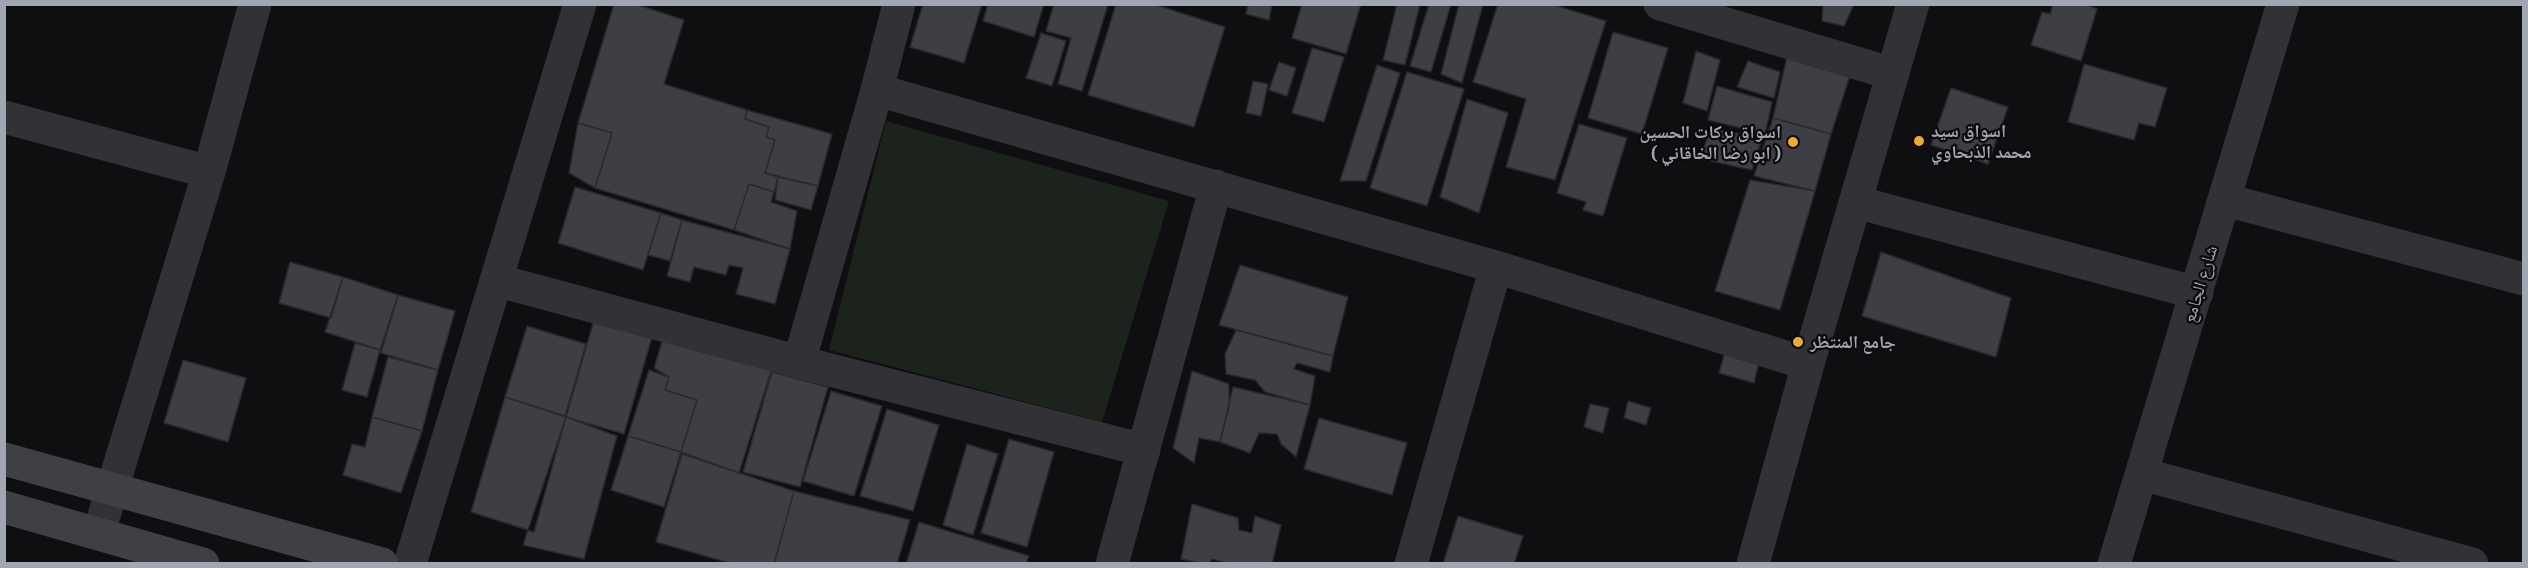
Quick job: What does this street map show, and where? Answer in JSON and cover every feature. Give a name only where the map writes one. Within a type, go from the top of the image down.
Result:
[{"type":"street","points":[[99,532],[209,172],[255,4]]},
{"type":"street","points":[[410,564],[580,4]]},
{"type":"street","points":[[799,362],[877,90],[899,4]]},
{"type":"street","points":[[1660,4],[1893,74]]},
{"type":"street","points":[[1753,564],[1808,364],[1913,4]]},
{"type":"street","name":"شارع الجامع","points":[[2114,564],[2226,200],[2283,4]]},
{"type":"street","points":[[877,90],[1496,267],[1808,364]]},
{"type":"street","points":[[4,117],[209,172]]},
{"type":"street","points":[[1112,564],[1216,186]]},
{"type":"street","points":[[2226,200],[2523,279]]},
{"type":"street","points":[[1856,202],[2197,293]]},
{"type":"street","points":[[1411,564],[1496,267]]},
{"type":"street","points":[[496,280],[799,362],[1144,450]]},
{"type":"street","points":[[4,459],[382,564]]},
{"type":"street","points":[[2142,474],[2452,561]]},
{"type":"street","points":[[6,512],[99,532],[203,564]]},
{"type":"shaded area","points":[[886,121],[1169,201],[1102,422],[829,350]]},
{"type":"building","points":[[614,4],[635,4],[684,20],[664,84],[747,110],[745,119],[769,127],[766,137],[775,140],[765,173],[778,177],[774,192],[749,184],[734,230],[595,188],[612,133],[578,123]]},
{"type":"building","points":[[923,4],[982,4],[964,63],[910,47]]},
{"type":"building","points":[[988,4],[1044,4],[1034,37],[983,21]]},
{"type":"building","points":[[1054,4],[1108,4],[1082,91],[1058,84],[1071,38],[1046,31]]},
{"type":"building","points":[[1116,4],[1153,4],[1225,27],[1194,127],[1088,95]]},
{"type":"building","points":[[1248,4],[1272,4],[1269,20],[1246,14]]},
{"type":"building","points":[[1302,4],[1361,4],[1346,54],[1292,38]]},
{"type":"building","points":[[1397,4],[1420,4],[1405,65],[1383,60]]},
{"type":"building","points":[[1429,4],[1451,4],[1431,72],[1410,66]]},
{"type":"building","points":[[1459,4],[1483,4],[1462,83],[1441,74]]},
{"type":"building","points":[[1498,4],[1551,4],[1606,21],[1555,180],[1506,167],[1526,99],[1473,82]]},
{"type":"building","points":[[1823,4],[1854,4],[1844,26],[1822,21]]},
{"type":"building","points":[[2053,4],[2085,4],[2097,9],[2081,61],[2031,45],[2042,12],[2050,14]]},
{"type":"building","points":[[1613,32],[1668,48],[1642,134],[1588,118]]},
{"type":"building","points":[[1041,33],[1066,41],[1052,86],[1026,78]]},
{"type":"building","points":[[1312,48],[1344,57],[1324,122],[1292,113]]},
{"type":"building","points":[[1696,51],[1720,60],[1707,111],[1683,103]]},
{"type":"building","points":[[1787,57],[1850,76],[1831,134],[1773,118]]},
{"type":"building","points":[[1748,61],[1780,72],[1774,98],[1737,87]]},
{"type":"building","points":[[1279,62],[1296,68],[1287,96],[1269,90]]},
{"type":"building","points":[[2084,64],[2167,88],[2155,127],[2139,123],[2134,140],[2068,122]]},
{"type":"building","points":[[1377,65],[1400,73],[1366,181],[1340,181]]},
{"type":"building","points":[[1407,72],[1464,89],[1427,206],[1370,188]]},
{"type":"building","points":[[1253,81],[1268,84],[1261,116],[1246,113]]},
{"type":"building","points":[[1717,86],[1772,102],[1765,134],[1708,120]]},
{"type":"building","points":[[1951,88],[2008,107],[1988,164],[1931,145]]},
{"type":"building","points":[[1467,99],[1508,113],[1479,213],[1440,197]]},
{"type":"building","points":[[747,110],[832,134],[818,186],[765,173],[775,140],[766,137],[769,127],[745,119]]},
{"type":"building","points":[[1773,118],[1831,134],[1815,191],[1754,176]]},
{"type":"building","points":[[578,123],[612,133],[595,188],[569,173]]},
{"type":"building","points":[[1579,124],[1627,138],[1603,216],[1583,210],[1586,202],[1557,193]]},
{"type":"building","points":[[1710,128],[1762,138],[1752,170],[1701,159]]},
{"type":"building","points":[[778,177],[818,186],[811,210],[775,200]]},
{"type":"building","points":[[1750,180],[1815,191],[1780,310],[1715,291]]},
{"type":"building","points":[[749,184],[774,192],[771,202],[797,211],[790,249],[734,230]]},
{"type":"building","points":[[575,187],[661,213],[643,270],[558,243]]},
{"type":"building","points":[[661,213],[682,220],[670,261],[648,255]]},
{"type":"building","points":[[682,220],[790,249],[775,304],[736,294],[743,268],[729,265],[726,275],[694,267],[690,282],[667,276]]},
{"type":"building","points":[[1881,252],[2011,298],[1996,357],[1862,316]]},
{"type":"building","points":[[290,262],[343,277],[331,318],[279,303]]},
{"type":"building","points":[[1240,265],[1348,297],[1333,356],[1219,325]]},
{"type":"building","points":[[343,277],[398,295],[380,350],[325,332]]},
{"type":"building","points":[[398,295],[455,311],[438,370],[381,353]]},
{"type":"building","points":[[596,313],[654,330],[624,434],[566,417]]},
{"type":"building","points":[[527,326],[586,344],[565,416],[505,397]]},
{"type":"building","points":[[1236,330],[1333,356],[1330,372],[1297,363],[1294,369],[1315,376],[1310,405],[1265,392],[1255,380],[1226,374],[1225,354]]},
{"type":"building","points":[[665,332],[773,365],[739,473],[681,452],[697,400],[665,390],[669,377],[654,368]]},
{"type":"building","points":[[355,343],[380,350],[367,397],[342,390]]},
{"type":"building","points":[[1727,345],[1761,354],[1754,383],[1719,373]]},
{"type":"building","points":[[388,357],[438,370],[422,431],[372,417]]},
{"type":"building","points":[[183,360],[246,378],[228,442],[164,423]]},
{"type":"building","points":[[649,370],[669,377],[665,390],[697,400],[681,452],[628,436]]},
{"type":"building","points":[[1192,371],[1229,384],[1229,407],[1220,442],[1199,438],[1194,463],[1173,448]]},
{"type":"building","points":[[772,372],[828,387],[800,487],[743,472]]},
{"type":"building","points":[[1233,387],[1310,405],[1296,457],[1281,444],[1277,434],[1259,433],[1250,453],[1220,442]]},
{"type":"building","points":[[831,391],[882,406],[854,496],[803,481]]},
{"type":"building","points":[[505,397],[566,417],[534,532],[471,512]]},
{"type":"building","points":[[1628,401],[1651,408],[1646,425],[1624,418]]},
{"type":"building","points":[[1590,404],[1609,408],[1603,433],[1584,427]]},
{"type":"building","points":[[887,409],[939,425],[913,511],[860,496]]},
{"type":"building","points":[[372,417],[422,431],[401,493],[343,475],[352,444],[365,447]]},
{"type":"building","points":[[566,417],[617,436],[584,559],[523,545]]},
{"type":"building","points":[[1319,418],[1407,443],[1392,495],[1304,469]]},
{"type":"building","points":[[628,436],[681,452],[664,507],[611,490]]},
{"type":"building","points":[[1009,439],[1054,452],[1027,547],[981,533]]},
{"type":"building","points":[[967,444],[998,454],[973,535],[943,525]]},
{"type":"building","points":[[682,454],[794,491],[774,564],[733,564],[656,542]]},
{"type":"building","points":[[794,491],[910,520],[897,564],[774,564]]},
{"type":"building","points":[[1192,504],[1238,518],[1239,530],[1252,533],[1255,516],[1281,525],[1272,564],[1230,564],[1212,559],[1209,564],[1205,564],[1181,559]]},
{"type":"building","points":[[1458,516],[1523,536],[1514,564],[1443,564]]},
{"type":"building","points":[[919,522],[1029,556],[1026,564],[906,564]]},
{"type":"place","name":"اسواق سيد محمد الذبحاوي","points":[[1919,141]]},
{"type":"place","name":"اسواق بركات الحسين ( ابو رضا الخاقاني )","points":[[1793,142]]},
{"type":"place","name":"جامع المنتظر","points":[[1798,342]]}]
